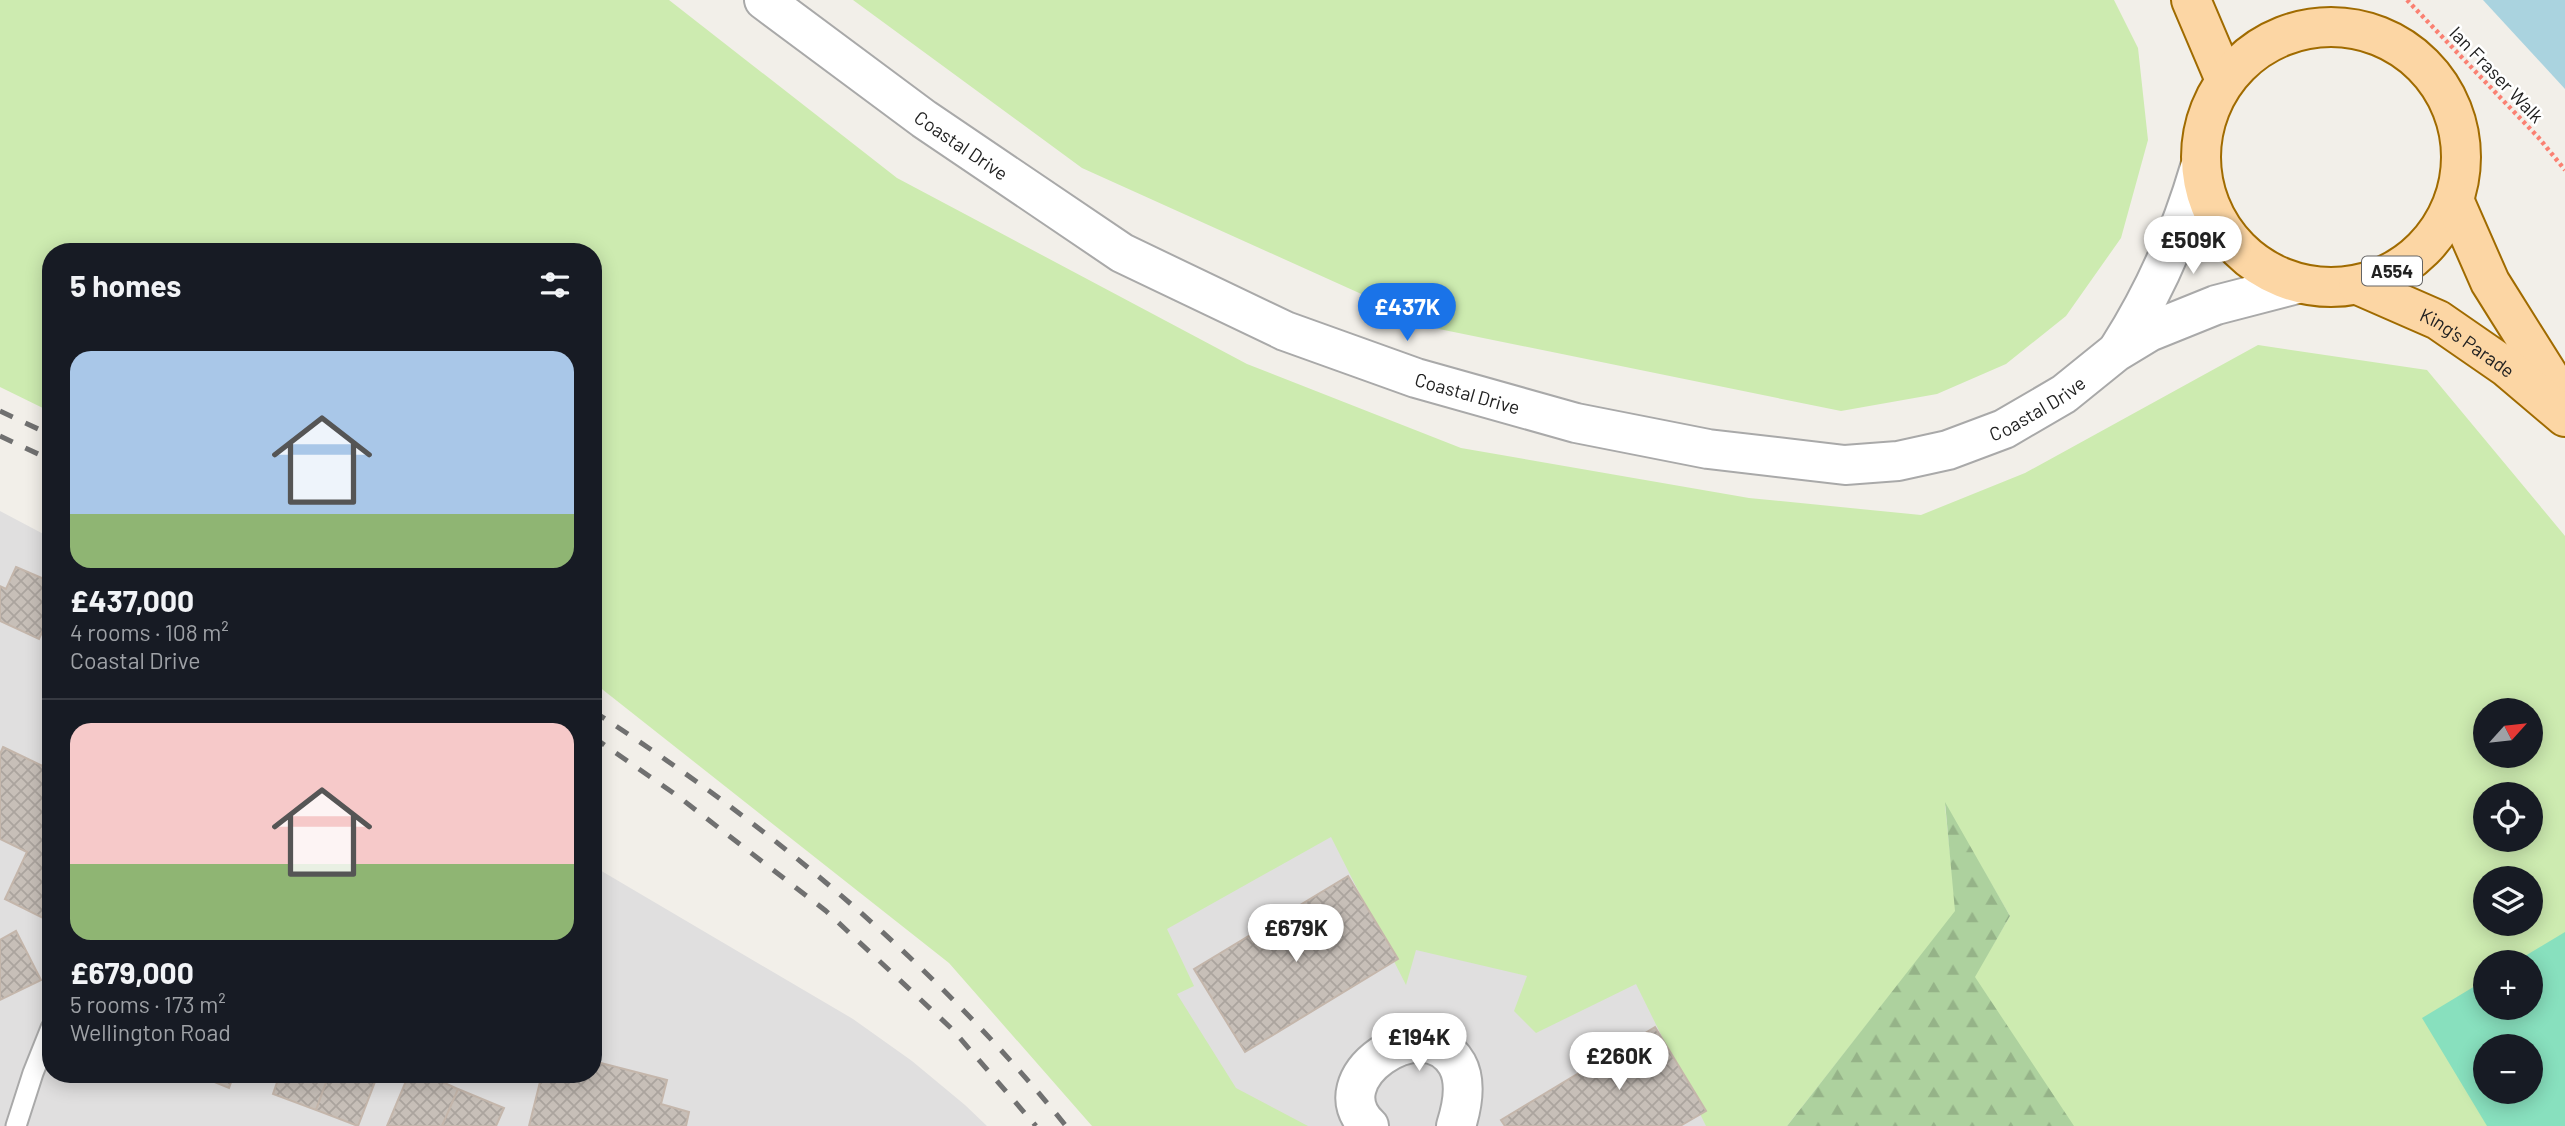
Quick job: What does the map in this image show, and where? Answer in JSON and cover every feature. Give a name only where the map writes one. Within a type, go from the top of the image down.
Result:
[{"type":"main road","points":[[2191,0],[2225,80]]},
{"type":"main road","name":"A554","points":[[2325,13],[2392,42],[2419,61],[2439,85],[2455,117],[2460,144],[2460,174],[2454,200],[2439,231],[2417,256],[2382,278],[2358,285],[2319,288],[2297,284],[2270,273],[2242,253],[2211,210],[2200,167],[2201,141],[2210,107],[2225,80],[2240,63],[2268,42],[2304,29],[2325,13]]},
{"type":"main road","name":"King's Parade","points":[[2454,200],[2490,282],[2565,401]]},
{"type":"main road","name":"King's Parade","points":[[2358,285],[2438,320],[2506,366],[2565,417]]},
{"type":"street","name":"Coastal Drive","points":[[764,0],[924,119],[1122,253],[1285,331],[1416,378],[1576,423],[1708,449],[1845,465],[1898,461],[1948,450],[2004,429],[2064,394],[2116,352],[2149,332],[2216,305],[2297,284]]},
{"type":"street","name":"Coastal Drive","points":[[2116,352],[2145,307],[2170,255],[2185,220],[2200,167]]},
{"type":"street","points":[[1369,1126],[1360,1118],[1354,1093],[1364,1072],[1378,1058],[1404,1044],[1431,1042],[1451,1055],[1464,1076],[1456,1126]]},
{"type":"lane","points":[[16,1126],[42,1050]]},
{"type":"path","name":"Ian Fraser Walk","points":[[2407,0],[2538,137],[2565,170]]},
{"type":"shaded area","points":[[0,511],[42,533],[42,1083],[602,1083],[602,871],[853,1019],[912,1061],[987,1126],[0,1126]]},
{"type":"shaded area","points":[[1353,821],[1664,984],[1757,1126],[1215,1126],[1153,931]]},
{"type":"green space","points":[[0,0],[669,0],[897,178],[1247,364],[1461,448],[1749,498],[1921,515],[2025,473],[2258,345],[2427,370],[2565,536],[2565,1126],[2073,1126],[1974,977],[2010,916],[1945,805],[1956,911],[1787,1126],[1706,1126],[1636,984],[1536,1033],[1514,1011],[1527,976],[1416,950],[1406,985],[1331,837],[1167,929],[1194,986],[1177,994],[1236,1088],[1308,1126],[1092,1126],[949,963],[602,689],[602,243],[42,243],[42,408],[0,387]]},
{"type":"green space","points":[[853,0],[2114,0],[2138,48],[2148,140],[2121,238],[2066,316],[2006,364],[1937,394],[1841,411],[1439,329],[1082,168]]},
{"type":"green space","points":[[1945,802],[2010,916],[1975,977],[2074,1126],[1787,1126],[1955,911]]},
{"type":"green space","points":[[2565,932],[2565,1126],[2487,1126],[2474,1104],[2543,1104],[2543,1034],[2473,1034],[2473,1103],[2422,1018],[2473,987],[2473,1020],[2543,1020],[2543,950],[2535,950]]},
{"type":"water","points":[[2483,0],[2565,0],[2565,89]]},
{"type":"building","points":[[16,567],[42,578],[42,632],[39,639],[0,621],[0,586],[6,589]]},
{"type":"building","points":[[3,747],[42,766],[42,918],[5,899],[27,852],[0,839],[0,754]]},
{"type":"building","points":[[1348,876],[1398,959],[1245,1052],[1194,969]]},
{"type":"building","points":[[16,931],[41,980],[0,1000],[0,940]]},
{"type":"building","points":[[1655,1027],[1706,1111],[1680,1126],[1505,1126],[1501,1120]]},
{"type":"building","points":[[602,1063],[667,1080],[661,1104],[689,1112],[686,1126],[529,1126],[540,1083],[602,1083]]},
{"type":"building","points":[[217,1083],[231,1083],[229,1088]]},
{"type":"building","points":[[277,1083],[326,1083],[316,1110],[273,1094]]},
{"type":"building","points":[[326,1083],[375,1083],[358,1126],[316,1110]]},
{"type":"building","points":[[405,1083],[445,1083],[458,1089],[442,1126],[387,1126]]},
{"type":"building","points":[[458,1089],[504,1108],[496,1126],[442,1126]]},
{"type":"railway","points":[[0,411],[42,431]]},
{"type":"railway","points":[[0,436],[42,456]]},
{"type":"railway","points":[[602,717],[722,801],[846,900],[961,1008],[1066,1126]]},
{"type":"railway","points":[[602,743],[679,797],[826,911],[952,1029],[1036,1126]]}]
